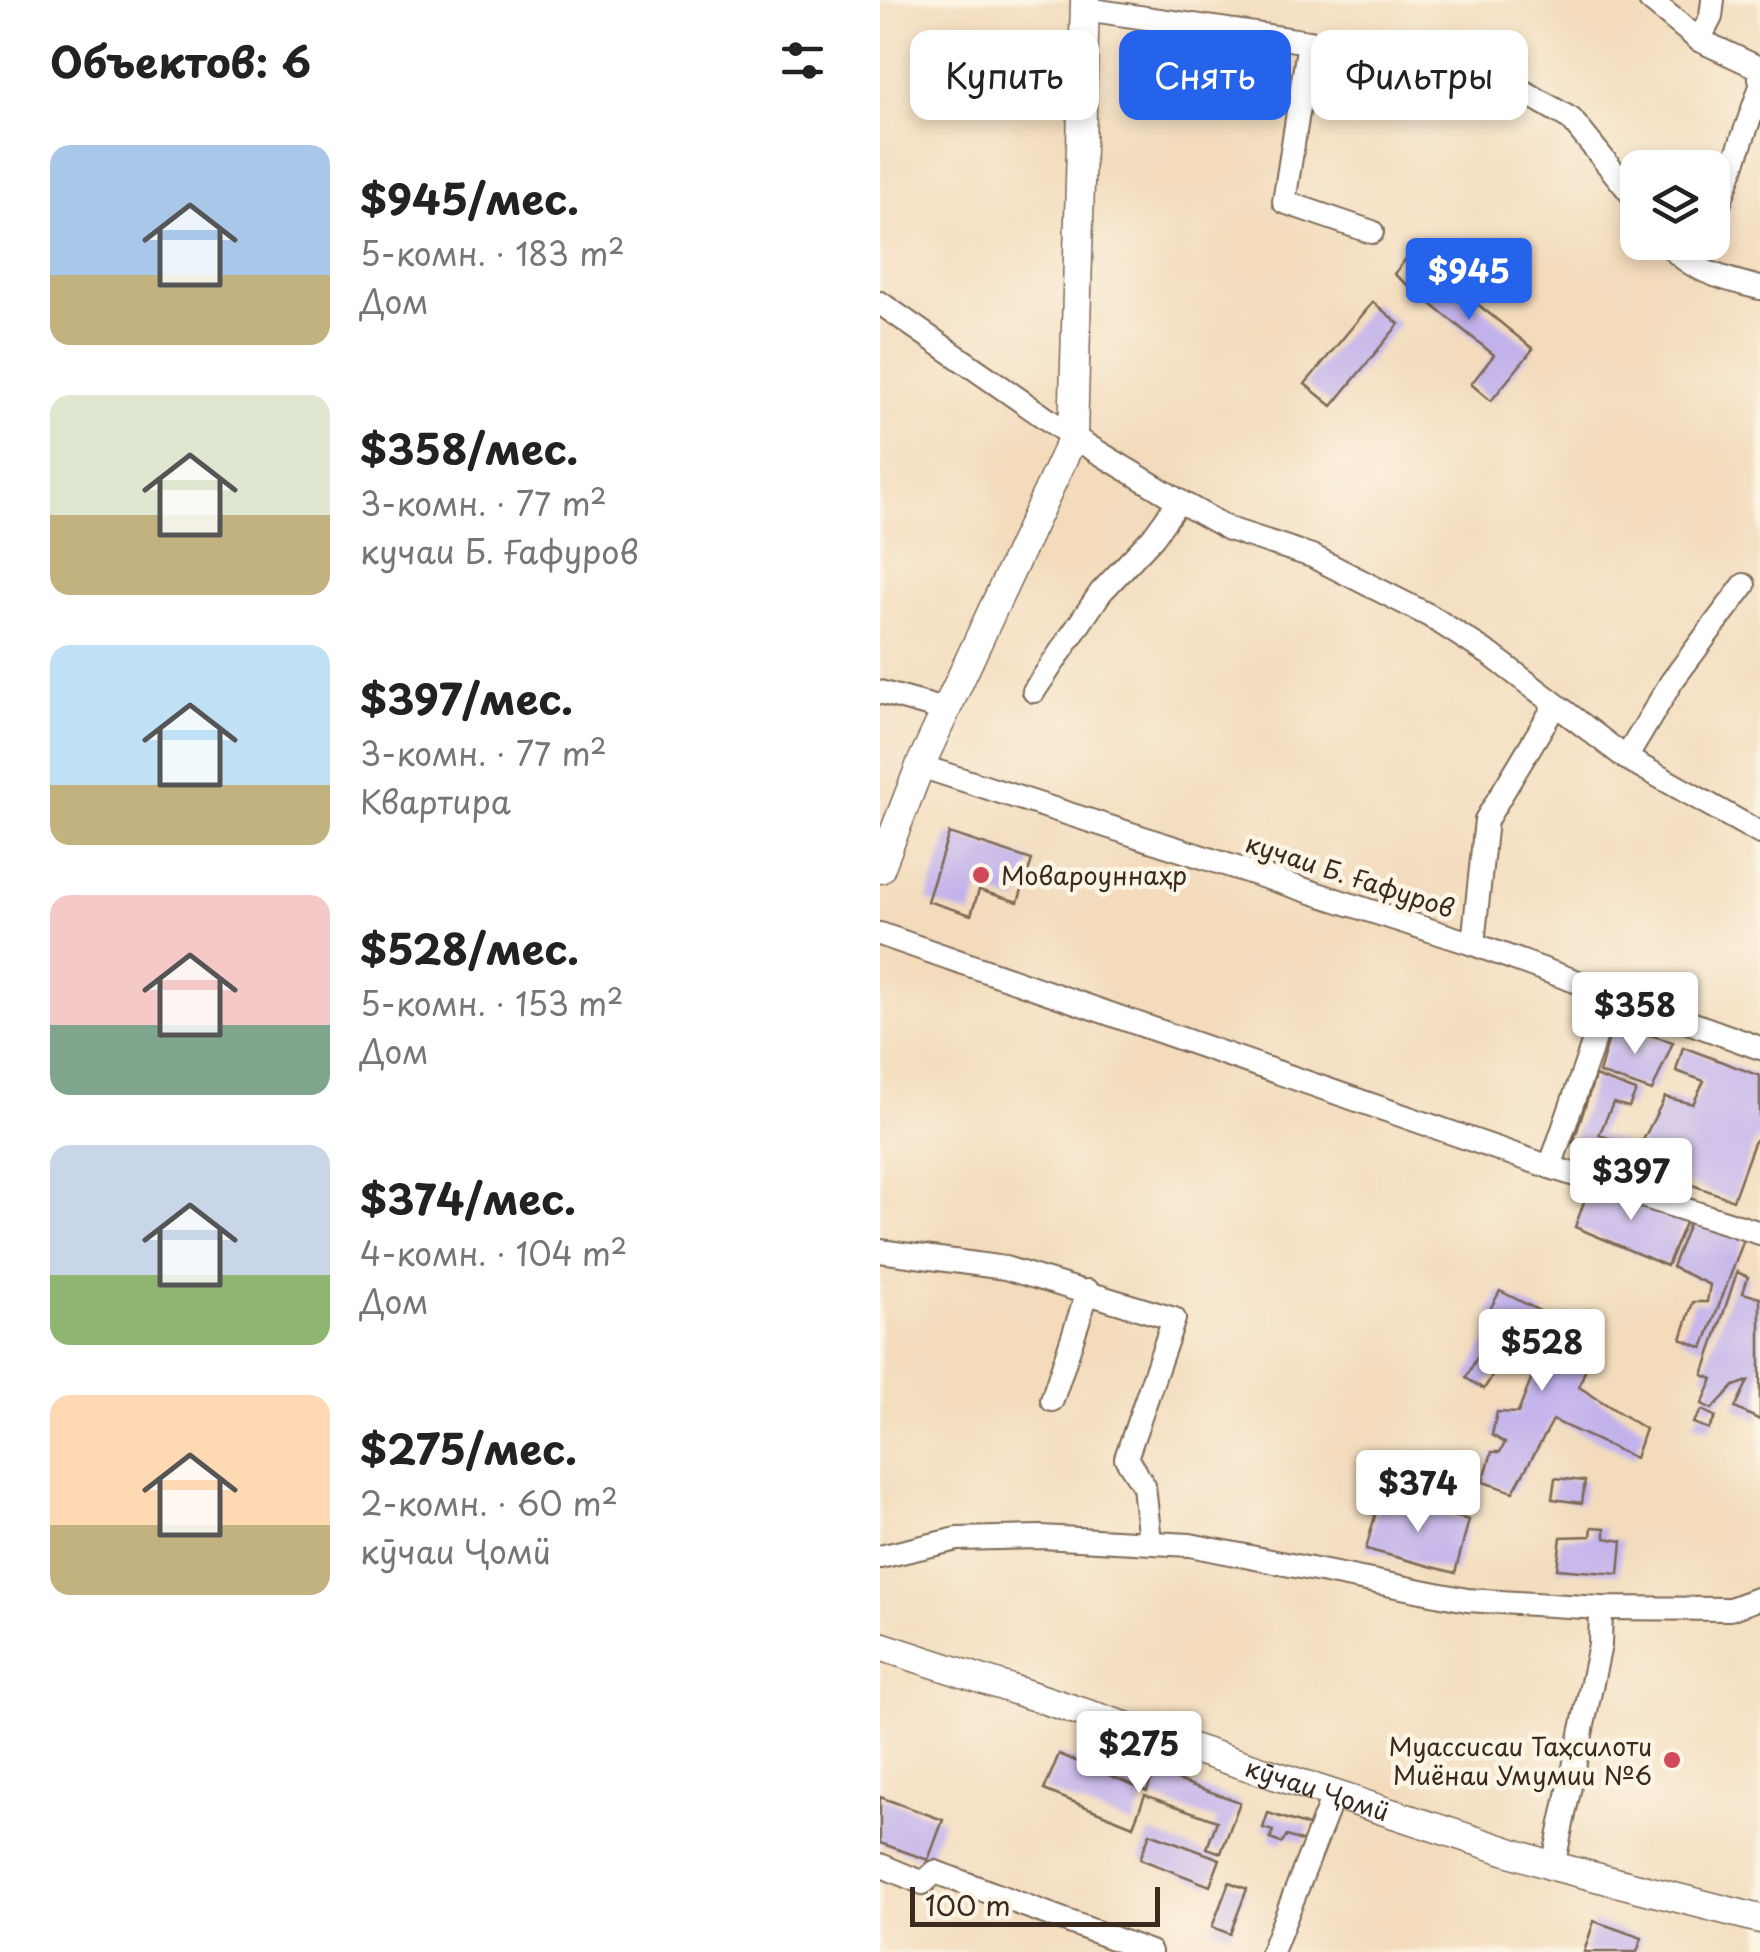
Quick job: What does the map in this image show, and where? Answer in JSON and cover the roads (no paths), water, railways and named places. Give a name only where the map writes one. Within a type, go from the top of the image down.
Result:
[{"type":"main road","points":[[883,853],[945,710],[1073,437],[1085,4]]},
{"type":"main road","name":"кӯчаи Ҷомӣ","points":[[880,1646],[1553,1866],[1760,1918]]},
{"type":"street","points":[[1650,0],[1699,40],[1760,68],[1760,79]]},
{"type":"street","points":[[1699,40],[1711,17],[1713,0]]},
{"type":"street","points":[[1085,4],[1309,42],[1521,90],[1571,119],[1620,180]]},
{"type":"street","points":[[1309,42],[1284,202],[1372,232]]},
{"type":"street","points":[[1730,174],[1760,88]]},
{"type":"street","points":[[1689,260],[1717,278],[1760,288]]},
{"type":"street","points":[[1698,266],[1700,260]]},
{"type":"street","points":[[880,303],[1073,437],[1179,501],[1229,529],[1312,556],[1362,580],[1490,655],[1626,758],[1760,832]]},
{"type":"street","points":[[1034,690],[1101,592],[1153,537],[1179,501]]},
{"type":"street","points":[[1626,758],[1672,681],[1744,585]]},
{"type":"street","points":[[880,692],[945,710]]},
{"type":"street","points":[[1473,944],[1486,820],[1554,707]]},
{"type":"street","name":"кучаи Б. Ғафуров","points":[[920,766],[1473,944],[1760,1048]]},
{"type":"street","points":[[880,934],[1550,1166],[1760,1233]]},
{"type":"street","points":[[1550,1166],[1611,992]]},
{"type":"street","points":[[880,1251],[1004,1268],[1174,1319],[1126,1458],[1144,1486],[1150,1541]]},
{"type":"street","points":[[1052,1400],[1088,1291]]},
{"type":"street","points":[[880,1557],[958,1539],[1150,1541],[1190,1545],[1467,1600],[1601,1608],[1730,1609],[1760,1598]]},
{"type":"street","points":[[1553,1866],[1600,1645],[1601,1608]]},
{"type":"street","points":[[1272,1952],[1334,1794]]},
{"type":"street","points":[[880,1865],[924,1883],[934,1872],[1150,1952]]},
{"type":"place","name":"Мовароуннаҳр","points":[[981,875]]},
{"type":"place","name":"Муассисаи Таҳсилоти Миёнаи Умумии №6","points":[[1672,1760]]}]
